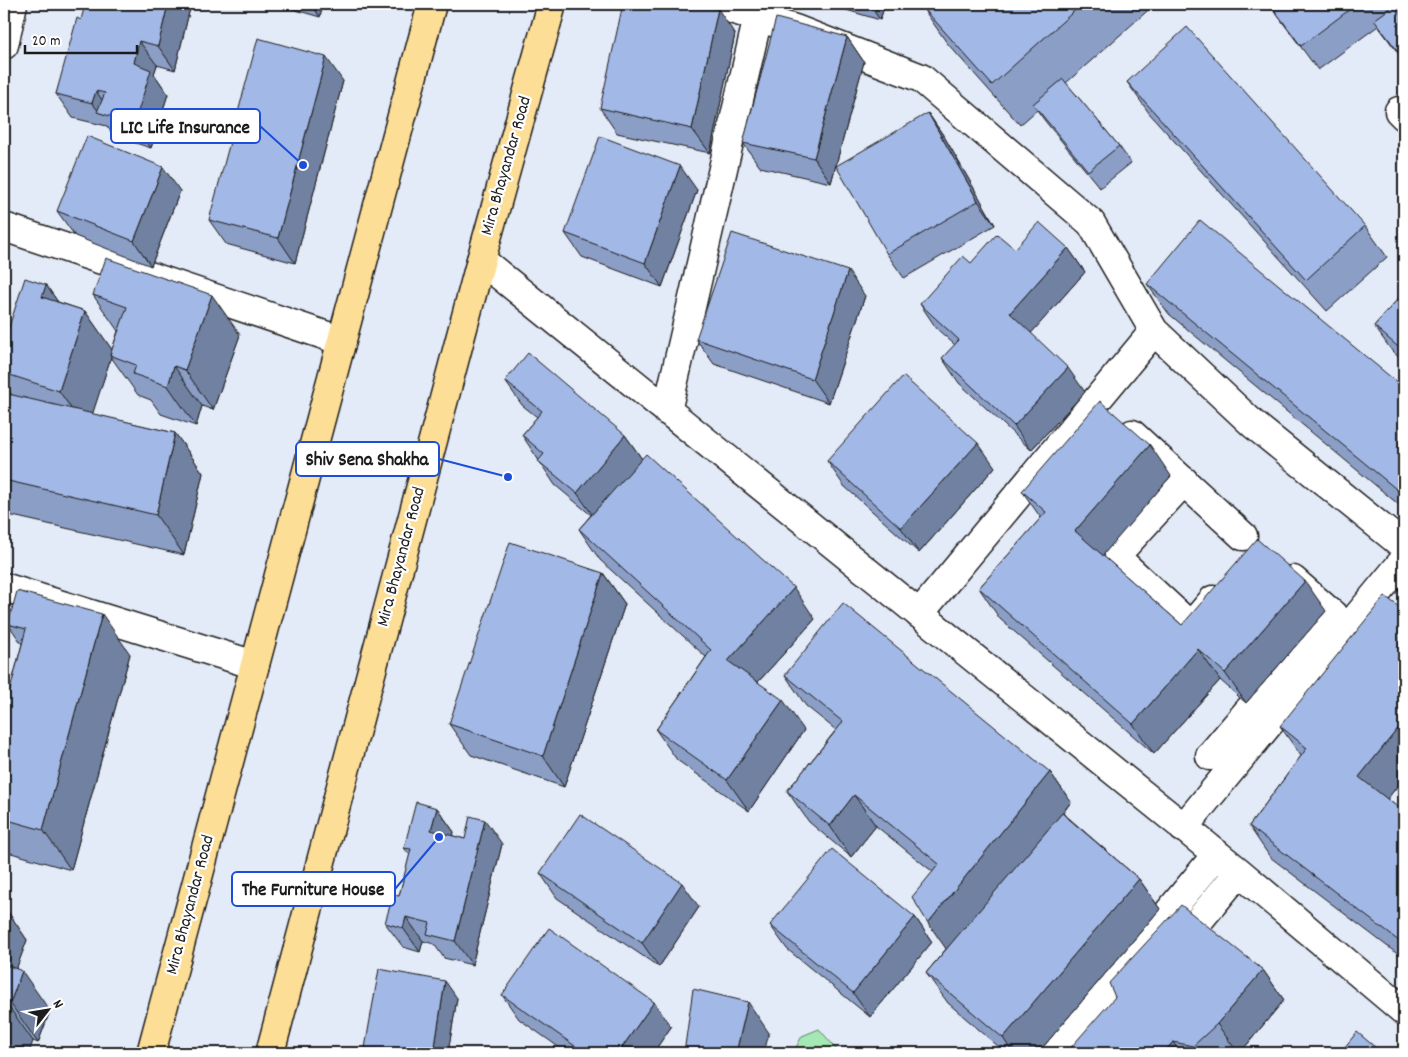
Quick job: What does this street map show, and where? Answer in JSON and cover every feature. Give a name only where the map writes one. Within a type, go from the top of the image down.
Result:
[{"type":"main road","name":"Mira Bhayandar Road","points":[[151,1053],[432,4]]},
{"type":"main road","name":"Mira Bhayandar Road","points":[[270,1053],[481,260],[552,4]]},
{"type":"street","points":[[4,45],[13,4]]},
{"type":"street","points":[[715,4],[759,10],[795,29],[921,78],[1091,223],[1154,330],[1253,424],[1404,546]]},
{"type":"street","points":[[666,411],[759,10]]},
{"type":"street","points":[[4,227],[342,341]]},
{"type":"street","points":[[481,260],[1239,872],[1404,1011]]},
{"type":"street","points":[[919,614],[1154,330]]},
{"type":"street","points":[[1095,402],[1113,425],[1184,481],[1255,553],[1339,621]]},
{"type":"street","points":[[1184,481],[1119,552],[1119,560],[1185,621],[1196,620],[1227,582]]},
{"type":"street","points":[[1210,756],[1339,621],[1404,560]]},
{"type":"street","points":[[4,587],[255,665]]},
{"type":"street","points":[[1183,828],[1339,621]]},
{"type":"street","points":[[1052,1053],[1216,854]]},
{"type":"street","points":[[1162,964],[1239,872]]},
{"type":"green space","points":[[819,1029],[840,1053],[793,1053],[802,1036]]},
{"type":"building","points":[[85,4],[168,4],[158,46],[139,41],[134,63],[151,70],[134,124],[97,112],[105,93],[96,91],[92,103],[56,94],[77,18],[81,20]]},
{"type":"building","points":[[623,4],[693,4],[718,9],[692,129],[600,108]]},
{"type":"building","points":[[920,4],[1082,4],[992,85]]},
{"type":"building","points":[[1270,4],[1357,4],[1301,46]]},
{"type":"building","points":[[1396,4],[1404,4],[1404,59],[1374,20]]},
{"type":"building","points":[[776,18],[847,37],[814,158],[743,143]]},
{"type":"building","points":[[1187,27],[1365,226],[1306,280],[1127,82]]},
{"type":"building","points":[[258,38],[326,57],[278,238],[209,220]]},
{"type":"building","points":[[1063,79],[1119,146],[1088,171],[1033,104]]},
{"type":"building","points":[[928,113],[978,201],[887,254],[836,166]]},
{"type":"building","points":[[87,136],[163,167],[134,241],[57,211]]},
{"type":"building","points":[[600,136],[680,166],[645,263],[565,233]]},
{"type":"building","points":[[1200,220],[1404,388],[1404,489],[1401,493],[1147,284]]},
{"type":"building","points":[[1039,222],[1068,248],[1010,313],[1068,368],[1014,426],[942,358],[959,340],[920,304],[963,256],[971,263],[997,234],[1015,249]]},
{"type":"building","points":[[732,233],[848,271],[812,379],[696,339]]},
{"type":"building","points":[[106,258],[212,295],[185,370],[174,366],[168,386],[133,374],[136,365],[110,355],[127,307],[93,295]]},
{"type":"building","points":[[25,278],[46,285],[42,297],[85,311],[59,391],[4,373],[4,342]]},
{"type":"building","points":[[1404,292],[1404,352],[1374,326]]},
{"type":"building","points":[[528,353],[625,435],[577,493],[538,461],[544,454],[522,435],[542,411],[505,381]]},
{"type":"building","points":[[903,376],[978,443],[901,528],[827,461]]},
{"type":"building","points":[[4,393],[175,433],[156,515],[4,480]]},
{"type":"building","points":[[1100,401],[1150,445],[1075,531],[1182,625],[1257,539],[1305,581],[1225,673],[1198,649],[1133,724],[979,588],[1046,512],[1022,491]]},
{"type":"building","points":[[646,454],[794,588],[728,661],[783,700],[727,780],[656,730],[711,650],[579,529]]},
{"type":"building","points":[[510,542],[603,573],[543,756],[449,724]]},
{"type":"building","points":[[17,591],[102,614],[43,830],[4,819],[4,708],[26,629],[8,624]]},
{"type":"building","points":[[1385,596],[1404,611],[1404,721],[1359,777],[1404,812],[1404,945],[1249,826],[1307,748],[1280,726]]},
{"type":"building","points":[[843,603],[1050,772],[928,923],[912,897],[939,864],[854,795],[830,826],[787,791],[843,722],[785,675]]},
{"type":"building","points":[[416,802],[437,808],[431,830],[465,839],[470,816],[485,820],[455,941],[427,934],[430,923],[406,917],[403,928],[385,923],[393,895],[399,896],[411,849],[404,848]]},
{"type":"building","points":[[1062,813],[1139,879],[1003,1038],[926,973]]},
{"type":"building","points":[[580,814],[682,883],[642,943],[540,873]]},
{"type":"building","points":[[832,849],[915,917],[853,993],[770,925]]},
{"type":"building","points":[[1181,905],[1263,970],[1217,1024],[1193,1046],[1173,1042],[1163,1053],[1066,1053],[1115,997],[1109,983]]},
{"type":"building","points":[[549,928],[654,1002],[618,1053],[585,1053],[502,995]]},
{"type":"building","points":[[4,964],[22,971],[10,1003],[5,1001],[4,1005]]},
{"type":"building","points":[[379,969],[445,981],[434,1053],[394,1053],[365,1048]]},
{"type":"building","points":[[693,989],[748,1002],[736,1053],[684,1053]]},
{"type":"building","points":[[1357,1032],[1382,1053],[1340,1053]]},
{"type":"place","name":"LIC Life Insurance","points":[[303,165]]},
{"type":"place","name":"Shiv Sena Shakha","points":[[508,477]]},
{"type":"place","name":"The Furniture House","points":[[439,837]]}]
